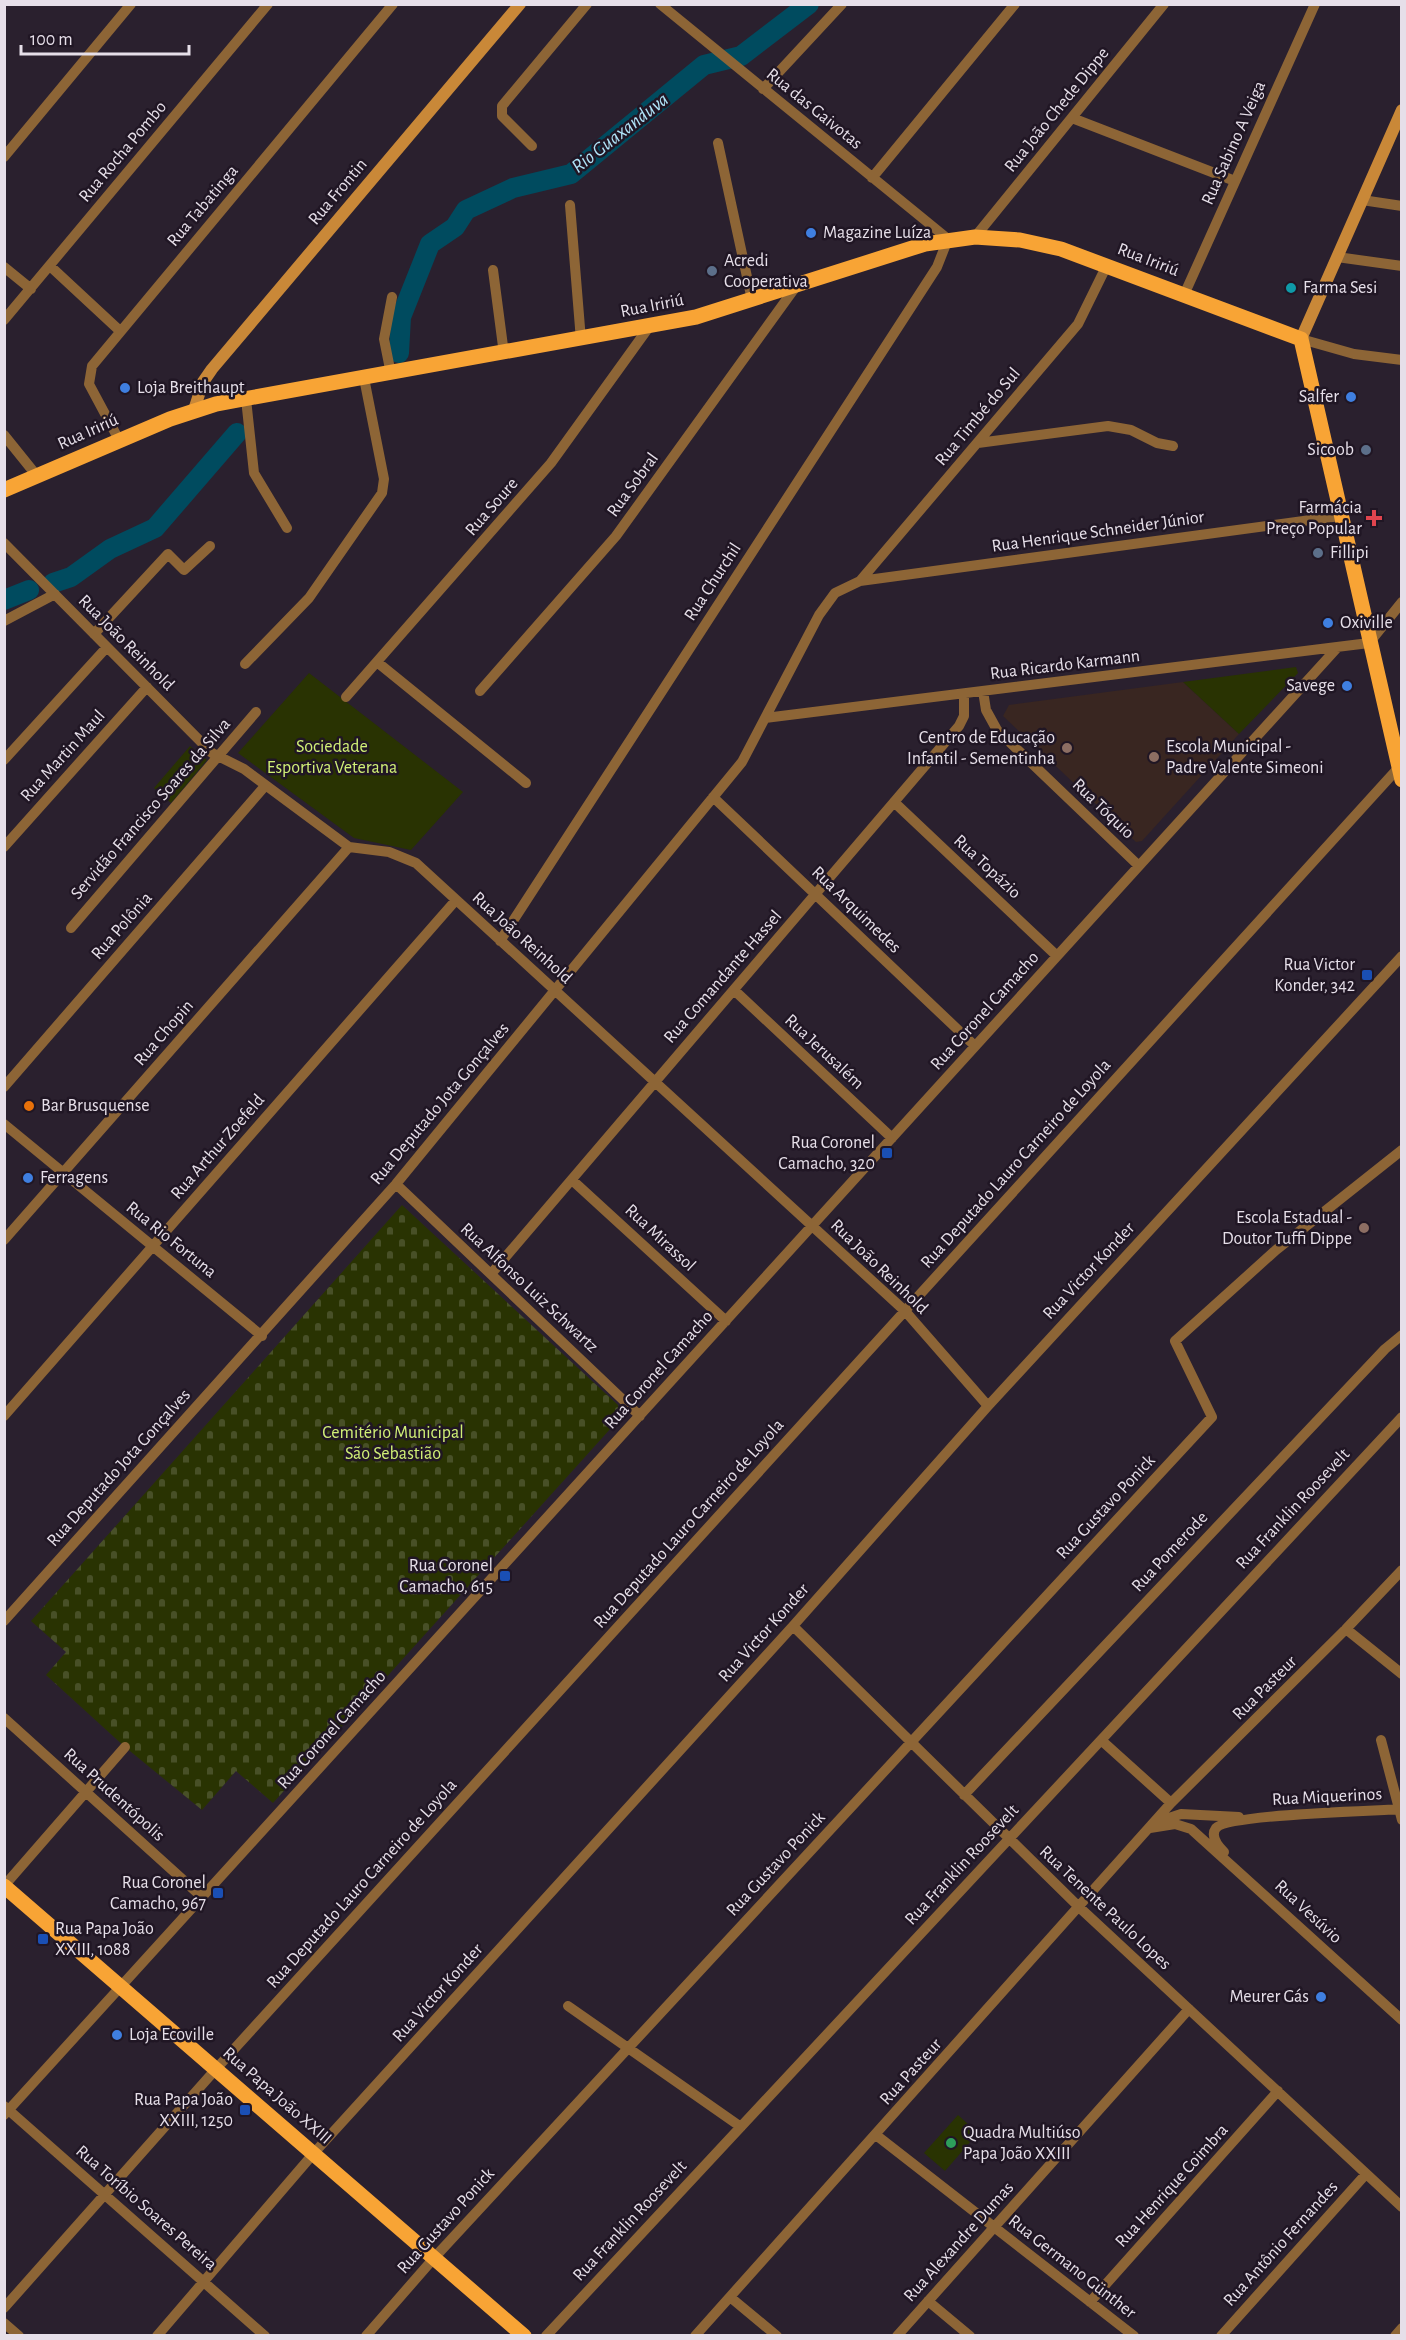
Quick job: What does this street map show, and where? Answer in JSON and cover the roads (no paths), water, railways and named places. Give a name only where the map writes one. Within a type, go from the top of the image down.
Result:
[{"type":"main road","name":"Rua Iririú","points":[[4,490],[194,410],[696,317],[948,239],[975,237],[1043,244],[1107,265],[1301,339]]},
{"type":"main road","points":[[1301,339],[1369,644],[1400,771]]},
{"type":"main road","name":"Rua Papa João XXIII","points":[[4,1886],[524,2336]]},
{"type":"street","points":[[4,157],[131,4]]},
{"type":"street","name":"Rua Rocha Pombo","points":[[4,320],[268,4]]},
{"type":"street","name":"Rua Tabatinga","points":[[119,441],[92,391],[88,378],[92,366],[393,4]]},
{"type":"street","name":"Rua Frontin","points":[[194,410],[198,394],[212,369],[520,4]]},
{"type":"street","points":[[532,146],[502,116],[502,106],[587,4]]},
{"type":"street","name":"Rua das Gaivotas","points":[[660,4],[948,239]]},
{"type":"street","points":[[763,89],[842,4]]},
{"type":"street","points":[[872,178],[1015,4]]},
{"type":"street","name":"Rua João Chede Dippe","points":[[975,237],[1164,4]]},
{"type":"street","name":"Rua Sabino A Veiga","points":[[1184,295],[1315,4]]},
{"type":"street","points":[[1401,110],[1301,339],[1354,354],[1401,360]]},
{"type":"street","points":[[1072,118],[1235,181]]},
{"type":"street","points":[[718,143],[752,300]]},
{"type":"street","points":[[1362,200],[1401,206]]},
{"type":"street","points":[[570,205],[581,340]]},
{"type":"street","name":"Rua Churchil","points":[[500,941],[937,267],[948,239]]},
{"type":"street","points":[[1337,257],[1401,266]]},
{"type":"street","name":"Rua Timbé do Sul","points":[[860,581],[1078,324],[1107,265]]},
{"type":"street","points":[[50,266],[120,331]]},
{"type":"street","points":[[4,267],[31,289]]},
{"type":"street","points":[[493,270],[504,354]]},
{"type":"street","name":"Rua Sobral","points":[[480,691],[616,536],[797,285]]},
{"type":"street","points":[[391,374],[384,339],[392,297]]},
{"type":"street","name":"Rua Soure","points":[[346,698],[551,463],[650,327]]},
{"type":"street","points":[[245,664],[309,598],[382,493],[384,479],[364,378]]},
{"type":"street","points":[[246,399],[254,473],[287,528]]},
{"type":"street","points":[[978,443],[1108,426],[1131,430],[1157,443],[1173,446]]},
{"type":"street","points":[[4,435],[37,476]]},
{"type":"street","name":"Rua Henrique Schneider Júnior","points":[[860,581],[1340,516]]},
{"type":"street","name":"Rua João Reinhold","points":[[4,543],[218,756],[235,764],[349,847],[390,852],[408,858],[456,900],[905,1311],[988,1406]]},
{"type":"street","points":[[94,634],[168,554],[184,570],[210,546]]},
{"type":"street","name":"Rua Deputado Jota Gonçalves","points":[[4,1622],[396,1184],[742,762],[801,646],[828,602],[844,586],[860,581]]},
{"type":"street","points":[[4,621],[48,587]]},
{"type":"street","points":[[1369,644],[1401,602]]},
{"type":"street","name":"Rua Ricardo Karmann","points":[[765,718],[1369,644]]},
{"type":"street","points":[[4,760],[107,647]]},
{"type":"street","name":"Rua Coronel Camacho","points":[[6,2110],[121,1987],[1337,648]]},
{"type":"street","points":[[377,662],[526,783]]},
{"type":"street","name":"Rua Martin Maul","points":[[4,848],[147,687]]},
{"type":"street","name":"Rua Tóquio","points":[[983,691],[986,710],[997,730],[1139,866]]},
{"type":"street","name":"Rua Comandante Hassel","points":[[491,1274],[959,726],[964,716],[964,694]]},
{"type":"street","name":"Servidão Francisco Soares da Silva","points":[[71,928],[256,712]]},
{"type":"street","name":"Rua Deputado Lauro Carneiro de Loyola","points":[[4,2308],[216,2069],[1400,771]]},
{"type":"street","name":"Rua Polônia","points":[[4,1087],[265,786]]},
{"type":"street","name":"Rua Arquimedes","points":[[713,797],[975,1046]]},
{"type":"street","name":"Rua Topázio","points":[[894,802],[1057,956]]},
{"type":"street","name":"Rua Chopin","points":[[4,1240],[349,847]]},
{"type":"street","name":"Rua Arthur Zoefeld","points":[[4,1416],[456,900]]},
{"type":"street","name":"Rua Victor Konder","points":[[157,2336],[314,2153],[793,1626],[988,1406],[1401,956]]},
{"type":"street","name":"Rua Jerusalém","points":[[734,990],[892,1138]]},
{"type":"street","name":"Rua Rio Fortuna","points":[[4,1124],[262,1336]]},
{"type":"street","name":"Rua Gustavo Ponick","points":[[366,2336],[434,2258],[1212,1417],[1175,1341],[1285,1243],[1401,1150]]},
{"type":"street","name":"Rua Mirassol","points":[[572,1180],[726,1321]]},
{"type":"street","name":"Rua Alfonso Luiz Schwartz","points":[[396,1184],[640,1416]]},
{"type":"street","name":"Rua Pomerode","points":[[964,1795],[1385,1349],[1401,1335]]},
{"type":"street","name":"Rua Franklin Roosevelt","points":[[546,2336],[1401,1417]]},
{"type":"street","name":"Rua Pasteur","points":[[695,2336],[1080,1908],[1171,1803],[1346,1629],[1401,1570]]},
{"type":"street","name":"Rua Tenente Paulo Lopes","points":[[793,1626],[1080,1908],[1401,2207]]},
{"type":"street","points":[[1346,1629],[1401,1674]]},
{"type":"street","name":"Rua Prudentópolis","points":[[4,1718],[202,1897]]},
{"type":"street","points":[[1101,1740],[1171,1803]]},
{"type":"street","points":[[1381,1740],[1401,1813]]},
{"type":"street","points":[[4,1886],[125,1747]]},
{"type":"street","points":[[1190,1814],[1185,1811],[1184,1799],[1195,1780]]},
{"type":"street","name":"Rua Miquerinos","points":[[1152,1826],[1169,1817],[1190,1814],[1254,1817],[1401,1813]]},
{"type":"street","name":"Rua Miquerinos","points":[[1239,1871],[1218,1846],[1214,1831],[1218,1825],[1254,1817]]},
{"type":"street","name":"Rua Vesúvio","points":[[1152,1826],[1175,1824],[1191,1829],[1401,2020]]},
{"type":"street","points":[[568,2006],[741,2127]]},
{"type":"street","name":"Rua Alexandre Dumas","points":[[897,2336],[1189,2009]]},
{"type":"street","name":"Rua Henrique Coimbra","points":[[1090,2302],[1278,2091]]},
{"type":"street","name":"Rua Toríbio Soares Pereira","points":[[6,2110],[265,2336]]},
{"type":"street","name":"Rua Germano Günther","points":[[876,2135],[1134,2336]]},
{"type":"street","name":"Rua Antônio Fernandes","points":[[1221,2336],[1366,2174]]},
{"type":"street","points":[[730,2297],[777,2336]]},
{"type":"street","points":[[928,2301],[970,2336]]},
{"type":"street","points":[[4,2323],[19,2336]]},
{"type":"street","points":[[1395,2336],[1401,2328]]},
{"type":"waterway","name":"Rio Guaxanduva","points":[[399,353],[401,317],[430,244],[455,227],[466,210],[513,188],[571,174],[704,65],[741,56],[809,4]]},
{"type":"waterway","name":"Rio Guaxanduva","points":[[53,583],[71,577],[110,549],[155,528],[237,433]]},
{"type":"waterway","name":"Rio Guaxanduva","points":[[4,600],[29,590]]},
{"type":"place","name":"Magazine Luíza","points":[[811,233]]},
{"type":"place","name":"Acredi Cooperativa","points":[[712,271]]},
{"type":"place","name":"Farma Sesi","points":[[1291,288]]},
{"type":"place","name":"Loja Breithaupt","points":[[125,388]]},
{"type":"place","name":"Salfer","points":[[1351,397]]},
{"type":"place","name":"Sicoob","points":[[1366,450]]},
{"type":"place","name":"Farmácia Preço Popular","points":[[1374,518]]},
{"type":"place","name":"Fillipi","points":[[1318,553]]},
{"type":"place","name":"Oxiville","points":[[1328,623]]},
{"type":"place","name":"Savege","points":[[1347,686]]},
{"type":"place","name":"Centro de Educação Infantil - Sementinha","points":[[1067,748]]},
{"type":"place","name":"Escola Municipal - Padre Valente Simeoni","points":[[1154,757]]},
{"type":"place","name":"Rua Victor Konder, 342","points":[[1367,975]]},
{"type":"place","name":"Bar Brusquense","points":[[29,1106]]},
{"type":"place","name":"Rua Coronel Camacho, 320","points":[[887,1153]]},
{"type":"place","name":"Ferragens","points":[[28,1178]]},
{"type":"place","name":"Escola Estadual - Doutor Tuffi Dippe","points":[[1364,1228]]},
{"type":"place","name":"Rua Coronel Camacho, 615","points":[[505,1576]]},
{"type":"place","name":"Rua Coronel Camacho, 967","points":[[218,1893]]},
{"type":"place","name":"Rua Papa João XXIII, 1088","points":[[43,1939]]},
{"type":"place","name":"Meurer Gás","points":[[1321,1997]]},
{"type":"place","name":"Loja Ecoville","points":[[117,2035]]},
{"type":"place","name":"Rua Papa João XXIII, 1250","points":[[245,2110]]},
{"type":"place","name":"Quadra Multiúso Papa João XXIII","points":[[951,2143]]},
{"type":"park label","name":"Sociedade Esportiva Veterana","points":[[332,757]]},
{"type":"park label","name":"Cemitério Municipal São Sebastião","points":[[393,1443]]}]
